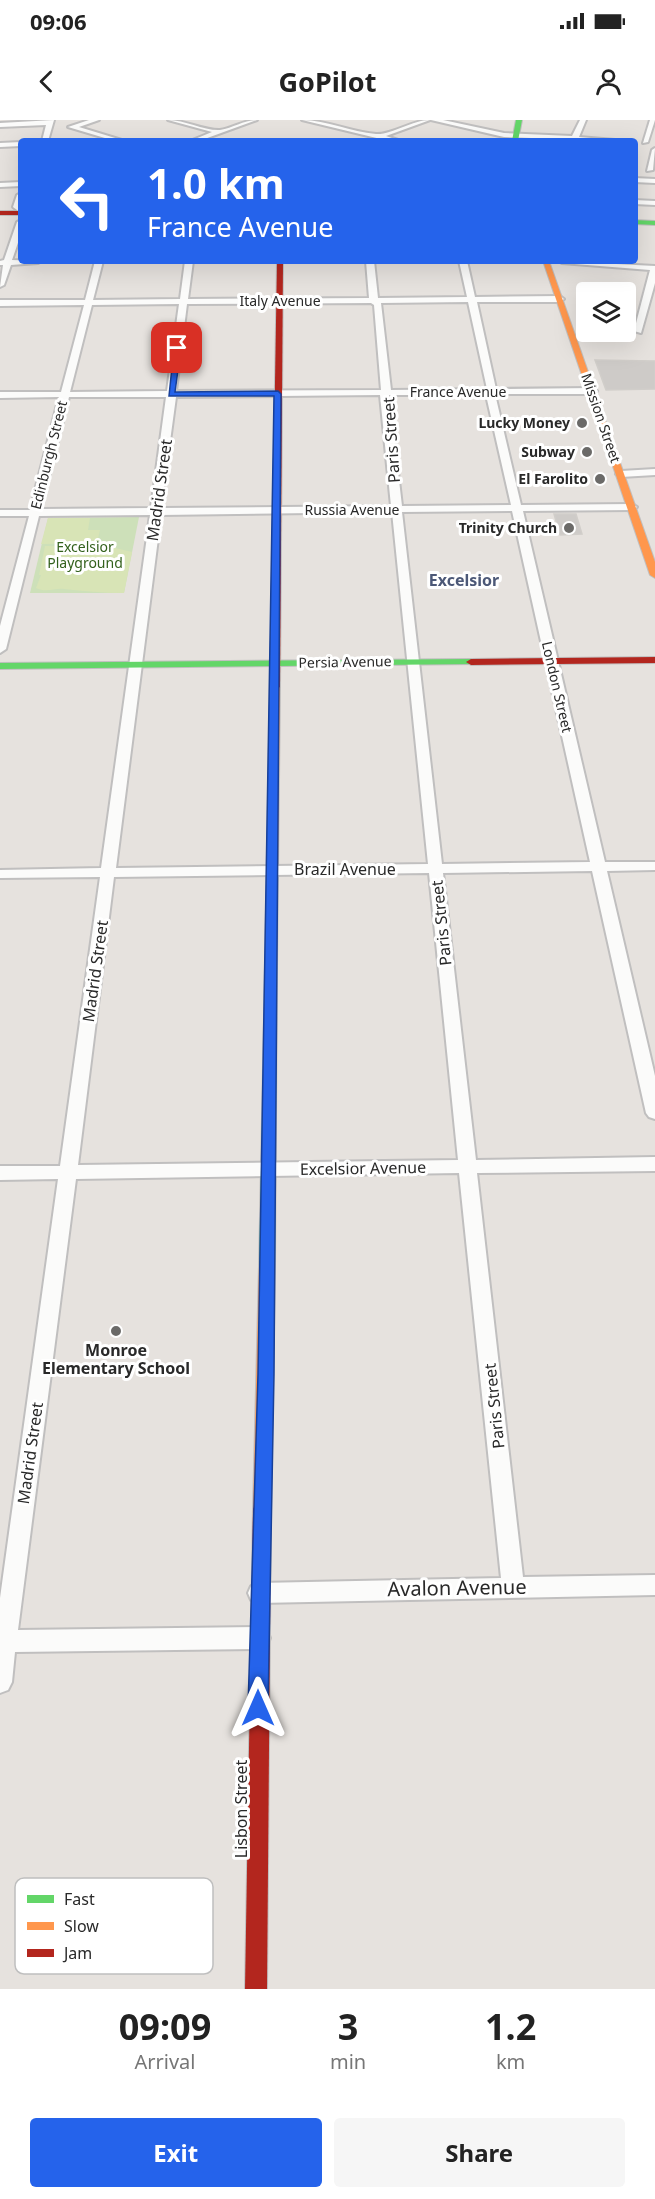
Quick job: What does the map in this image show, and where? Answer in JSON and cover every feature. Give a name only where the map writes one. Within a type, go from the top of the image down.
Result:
[{"type":"street","points":[[0,125],[57,126],[96,120]]},
{"type":"street","points":[[171,120],[221,132]]},
{"type":"street","points":[[202,138],[254,120]]},
{"type":"street","points":[[305,120],[384,138]]},
{"type":"street","points":[[380,137],[427,120]]},
{"type":"street","points":[[434,120],[516,138],[575,138],[583,120]]},
{"type":"street","points":[[516,138],[519,120]]},
{"type":"street","points":[[645,142],[653,120]]},
{"type":"street","points":[[47,138],[57,126]]},
{"type":"street","points":[[57,126],[109,138]]},
{"type":"street","points":[[211,135],[224,138]]},
{"type":"street","points":[[638,142],[655,143]]},
{"type":"street","points":[[0,145],[18,144]]},
{"type":"street","points":[[649,170],[655,150]]},
{"type":"street","points":[[638,180],[655,182]]},
{"type":"street","points":[[0,185],[18,184]]},
{"type":"street","points":[[638,202],[655,203]]},
{"type":"street","points":[[0,211],[18,213]]},
{"type":"street","points":[[0,285],[4,262],[18,219]]},
{"type":"street","points":[[638,222],[655,223]]},
{"type":"street","name":"Edinburgh Street","points":[[0,649],[98,264]]},
{"type":"street","name":"Madrid Street","points":[[0,1682],[3,1641],[189,264]]},
{"type":"street","name":"Lisbon Street","points":[[256,1989],[259,1593],[266,1374],[273,663],[280,264]]},
{"type":"street","name":"Paris Street","points":[[370,264],[374,301],[378,304],[387,389],[384,392],[412,662],[513,1587]]},
{"type":"street","name":"London Street","points":[[464,264],[492,388],[490,392],[655,1113]]},
{"type":"street","name":"Mission Street","points":[[547,264],[655,575]]},
{"type":"street","points":[[602,264],[655,268],[638,331]]},
{"type":"street","name":"Italy Avenue","points":[[0,303],[560,299]]},
{"type":"street","name":"France Avenue","points":[[0,395],[592,391]]},
{"type":"street","points":[[621,474],[655,472]]},
{"type":"street","name":"Russia Avenue","points":[[0,513],[632,507]]},
{"type":"street","name":"Persia Avenue","points":[[0,666],[655,660]]},
{"type":"street","name":"Brazil Avenue","points":[[0,874],[655,866]]},
{"type":"street","name":"Excelsior Avenue","points":[[0,1173],[655,1164]]},
{"type":"street","name":"Avalon Avenue","points":[[259,1593],[655,1585]]},
{"type":"street","points":[[3,1641],[259,1638]]},
{"type":"green space","name":"Excelsior Playground","points":[[139,517],[124,593],[30,593],[48,518]]},
{"type":"green space","points":[[48,518],[90,518],[88,530],[100,530],[97,543],[41,544]]},
{"type":"green space","points":[[45,546],[111,547],[132,552],[124,593],[36,588],[41,575],[39,575]]},
{"type":"building","points":[[595,360],[655,361],[655,389],[606,390]]},
{"type":"building","name":"Trinity Church","points":[[554,514],[576,514],[582,534],[560,535]]},
{"type":"traffic: fast","points":[[516,138],[519,120]]},
{"type":"traffic: fast","points":[[638,222],[655,223]]},
{"type":"traffic: fast","points":[[0,666],[471,662]]},
{"type":"traffic: fast","points":[[267,1266],[271,967]]},
{"type":"traffic: slow","points":[[547,264],[655,575]]},
{"type":"traffic: slow","points":[[271,967],[275,687]]},
{"type":"traffic: slow","points":[[262,1509],[267,1266]]},
{"type":"traffic: jam","points":[[0,213],[18,213]]},
{"type":"traffic: jam","points":[[275,687],[280,264]]},
{"type":"traffic: jam","points":[[471,662],[655,660]]},
{"type":"traffic: jam","points":[[256,1989],[262,1509]]},
{"type":"place","name":"Lucky Money","points":[[582,423]]},
{"type":"place","name":"Subway","points":[[587,452]]},
{"type":"place","name":"El Farolito","points":[[600,479]]},
{"type":"place","name":"Trinity Church","points":[[569,528]]},
{"type":"place","name":"Monroe Elementary School","points":[[116,1331]]},
{"type":"district","name":"Excelsior","points":[[464,580]]},
{"type":"route","points":[[177,348],[171,394],[278,394],[266,1374],[258,1708]]}]
